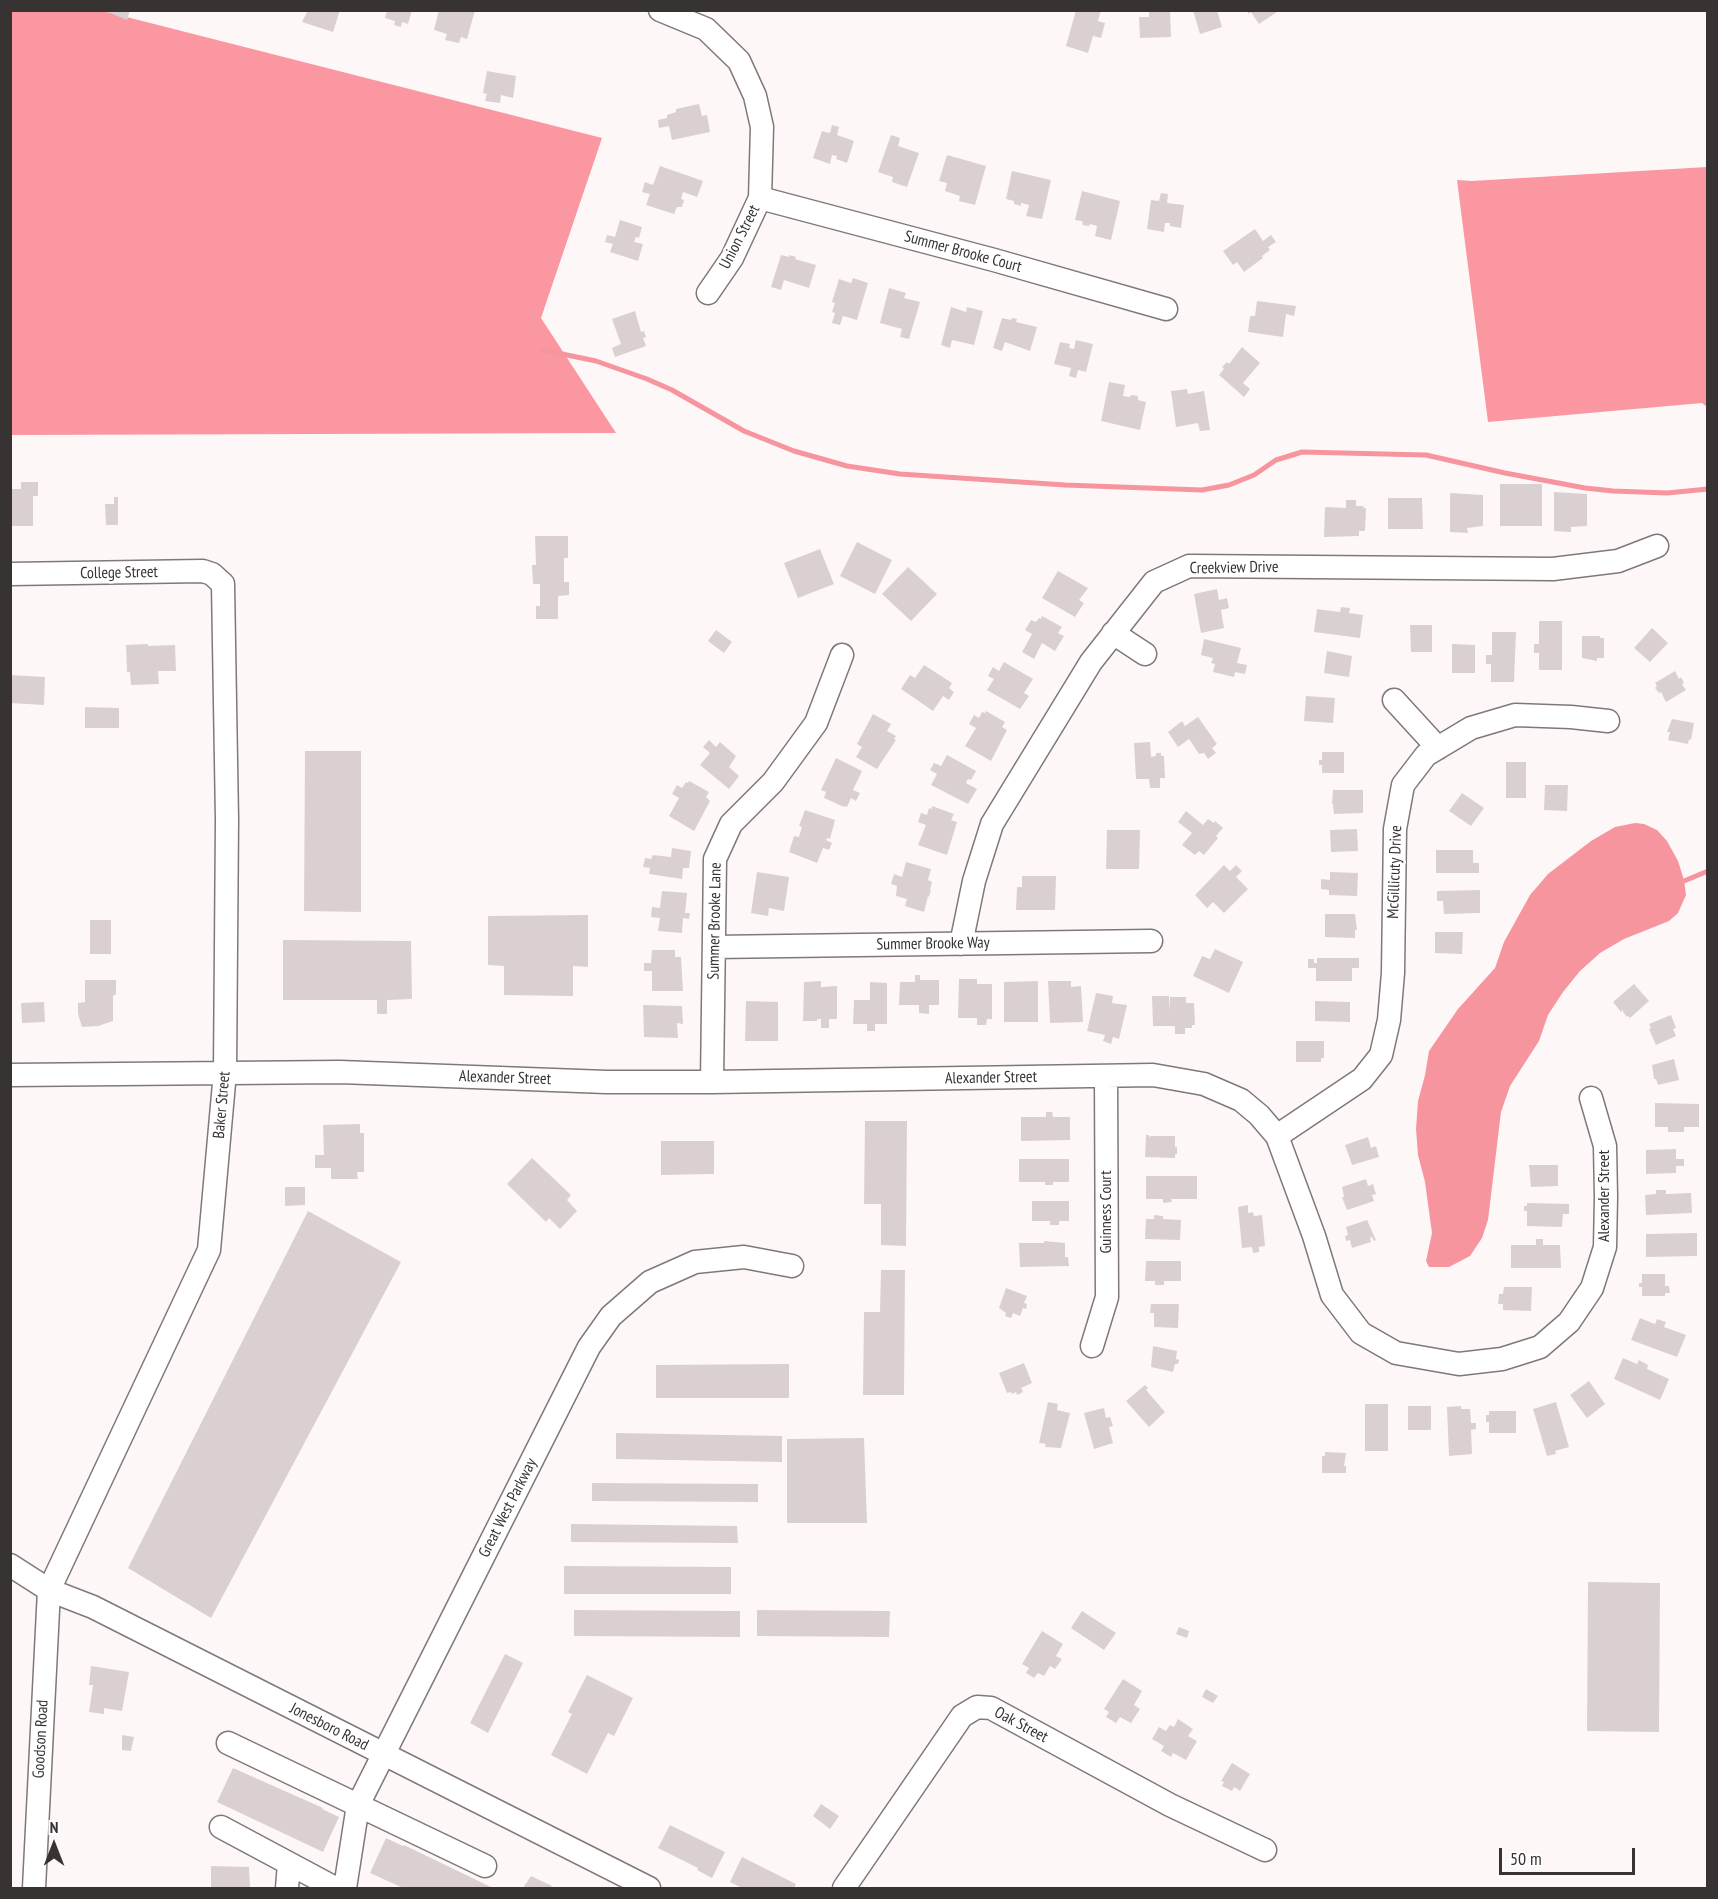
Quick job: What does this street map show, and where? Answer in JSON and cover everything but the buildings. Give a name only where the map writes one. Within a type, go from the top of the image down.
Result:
[{"type":"street","name":"Union Street","points":[[660,10],[706,29],[739,61],[755,96],[762,128],[760,198],[732,258],[708,293]]},
{"type":"street","name":"Summer Brooke Court","points":[[760,198],[994,260],[1166,309]]},
{"type":"street","name":"Creekview Drive","points":[[961,944],[974,881],[992,824],[1091,662],[1154,582],[1189,566],[1553,569],[1618,561],[1657,546]]},
{"type":"street","name":"College Street","points":[[10,574],[202,572],[212,574],[223,584]]},
{"type":"street","name":"Baker Street","points":[[49,1590],[209,1250],[225,1072],[227,820],[223,584]]},
{"type":"street","points":[[1113,633],[1145,654]]},
{"type":"street","name":"Summer Brooke Lane","points":[[712,1082],[715,859],[731,824],[773,782],[816,723],[842,655]]},
{"type":"street","points":[[1394,700],[1438,748]]},
{"type":"street","name":"McGillicuty Drive","points":[[1277,1136],[1362,1079],[1381,1055],[1389,1020],[1393,973],[1395,829],[1403,784],[1426,755],[1471,728],[1515,716],[1571,717],[1608,721]]},
{"type":"street","name":"Summer Brooke Way","points":[[714,947],[1151,941]]},
{"type":"street","name":"Alexander Street","points":[[10,1075],[340,1072],[606,1082],[1153,1075],[1204,1084],[1241,1100],[1259,1115],[1277,1136],[1314,1236],[1332,1295],[1361,1333],[1396,1353],[1459,1364],[1502,1359],[1540,1347],[1569,1322],[1592,1288],[1605,1247],[1606,1197],[1605,1146],[1591,1098]]},
{"type":"street","name":"Guinness Court","points":[[1092,1346],[1107,1297],[1106,1076]]},
{"type":"street","name":"Great West Parkway","points":[[345,1888],[358,1805],[589,1347],[610,1316],[650,1282],[695,1262],[744,1257],[792,1266]]},
{"type":"street","name":"Jonesboro Road","points":[[10,1565],[49,1590],[93,1607],[649,1888]]},
{"type":"street","name":"Goodson Road","points":[[34,1888],[49,1590]]},
{"type":"street","name":"Oak Street","points":[[844,1888],[962,1716],[977,1707],[991,1708],[1170,1805],[1265,1850]]},
{"type":"street","points":[[228,1743],[485,1866]]},
{"type":"street","points":[[221,1827],[335,1888]]},
{"type":"street","points":[[287,1888],[289,1864]]},
{"type":"shaded area","points":[[10,11],[103,11],[602,138],[541,318],[616,433],[11,435]]},
{"type":"shaded area","points":[[1707,167],[1707,407],[1702,403],[1488,422],[1457,180]]},
{"type":"shaded area","points":[[1635,823],[1657,830],[1667,841],[1678,861],[1686,895],[1678,913],[1669,921],[1624,939],[1600,953],[1580,971],[1563,992],[1548,1015],[1539,1041],[1510,1086],[1501,1112],[1488,1220],[1482,1238],[1470,1256],[1449,1267],[1429,1267],[1426,1261],[1432,1233],[1425,1182],[1418,1155],[1416,1129],[1418,1101],[1429,1051],[1458,1009],[1495,968],[1504,942],[1530,895],[1548,874],[1591,841],[1615,827]]},
{"type":"waterway","points":[[543,350],[596,361],[647,379],[672,390],[744,431],[794,451],[847,466],[900,474],[1065,485],[1202,490],[1229,485],[1254,475],[1276,460],[1302,452],[1426,455],[1505,473],[1613,491],[1667,493],[1708,489]]},
{"type":"waterway","points":[[1684,881],[1708,871]]}]
